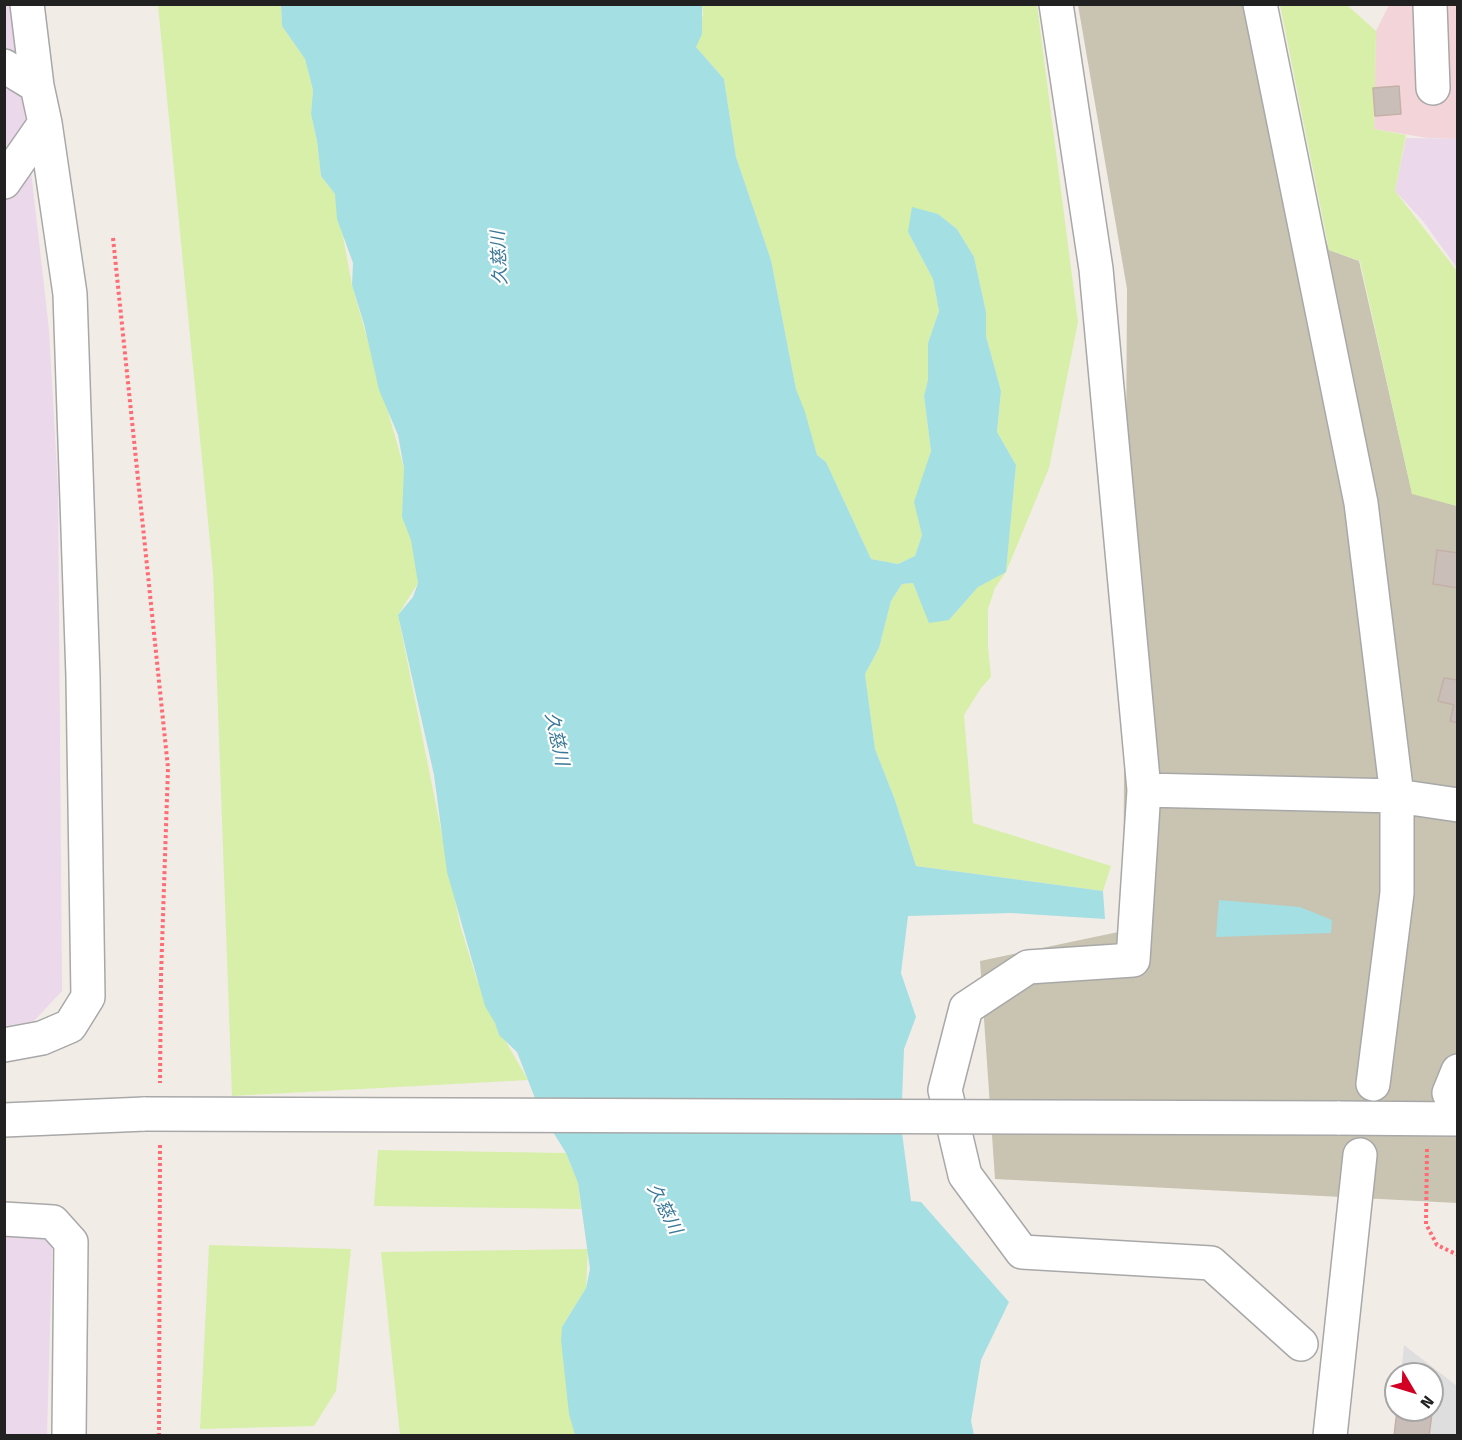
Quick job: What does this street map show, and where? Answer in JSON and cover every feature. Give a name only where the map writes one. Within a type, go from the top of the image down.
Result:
[{"type":"street","points":[[4,1045],[42,1038],[70,1026],[88,997],[83,665],[70,294],[45,123],[37,86],[27,4]]},
{"type":"street","points":[[1056,4],[1096,269],[1144,790],[1134,960],[1028,967],[966,1008],[945,1090],[965,1174],[1022,1252],[1211,1263],[1301,1344]]},
{"type":"street","points":[[1260,4],[1361,503],[1397,796],[1397,893],[1373,1084]]},
{"type":"street","points":[[1430,4],[1433,88]]},
{"type":"street","points":[[4,66],[37,86]]},
{"type":"street","points":[[4,182],[45,123]]},
{"type":"street","points":[[1144,790],[1397,796],[1458,804]]},
{"type":"street","points":[[4,1120],[155,1117],[1337,1118],[1448,1100]]},
{"type":"street","points":[[1330,1436],[1360,1155]]},
{"type":"street","points":[[4,1219],[53,1222],[71,1242],[69,1436]]},
{"type":"path","points":[[112,238],[168,768],[155,1117],[159,1436]]},
{"type":"path","points":[[1448,1100],[1426,1224],[1437,1245],[1458,1255]]},
{"type":"shaded area","points":[[19,4],[24,109],[49,330],[58,488],[62,991],[34,1021],[5,1026],[4,5]]},
{"type":"shaded area","points":[[1078,5],[1256,5],[1329,250],[1359,261],[1412,493],[1457,506],[1457,1203],[995,1179],[980,961],[1123,931],[1127,289]]},
{"type":"shaded area","points":[[1389,5],[1457,5],[1457,139],[1427,138],[1374,129],[1376,31]]},
{"type":"shaded area","points":[[1406,138],[1457,139],[1457,268],[1423,221],[1395,191]]},
{"type":"shaded area","points":[[53,1222],[47,1435],[5,1436],[5,1231]]},
{"type":"shaded area","points":[[1404,1345],[1426,1362],[1402,1362]]},
{"type":"shaded area","points":[[1444,1376],[1457,1386],[1457,1435],[1395,1436],[1415,1422],[1444,1422]]},
{"type":"green space","points":[[158,5],[281,5],[282,26],[305,59],[313,90],[311,114],[321,176],[335,194],[352,285],[404,468],[418,583],[398,615],[460,925],[477,980],[495,1023],[528,1080],[232,1096],[213,573]]},
{"type":"green space","points":[[702,5],[1037,5],[1078,322],[1049,468],[1006,572],[995,588],[988,609],[991,677],[964,715],[973,823],[1111,866],[1103,891],[916,866],[895,800],[875,749],[865,674],[879,648],[891,601],[902,584],[913,583],[917,593],[949,620],[978,587],[1006,571],[1016,465],[997,432],[1001,391],[986,336],[986,312],[974,257],[957,229],[938,214],[908,232],[933,279],[939,311],[928,343],[928,380],[924,396],[931,451],[915,502],[922,535],[915,556],[898,564],[871,559],[826,462],[817,455],[796,389],[771,260],[736,157],[724,79],[696,47],[703,14]]},
{"type":"green space","points":[[1280,5],[1347,5],[1376,31],[1374,129],[1406,135],[1395,191],[1457,271],[1457,506],[1412,494],[1360,261],[1329,250]]},
{"type":"green space","points":[[378,1150],[566,1153],[578,1183],[581,1209],[374,1206]]},
{"type":"green space","points":[[209,1245],[351,1249],[336,1391],[314,1426],[200,1429]]},
{"type":"green space","points":[[588,1249],[586,1288],[562,1327],[577,1435],[400,1435],[381,1252]]},
{"type":"water","name":"久慈川","points":[[281,5],[702,5],[702,34],[696,47],[724,79],[736,157],[771,260],[796,389],[817,455],[826,462],[871,559],[898,564],[915,556],[922,535],[914,502],[931,451],[924,396],[928,380],[928,343],[939,311],[933,279],[908,232],[912,207],[938,214],[957,229],[974,257],[986,312],[986,336],[1001,391],[997,432],[1016,465],[1006,572],[978,587],[949,620],[929,623],[913,583],[902,584],[891,601],[879,648],[865,674],[875,749],[895,800],[916,866],[1103,891],[1105,919],[1011,913],[908,916],[901,973],[916,1017],[904,1049],[901,1125],[911,1201],[921,1202],[1009,1302],[981,1360],[971,1421],[974,1435],[575,1435],[569,1414],[561,1340],[562,1327],[586,1288],[590,1269],[578,1183],[566,1153],[540,1111],[517,1052],[499,1035],[485,1006],[447,872],[434,775],[398,615],[413,597],[418,583],[411,540],[402,517],[404,468],[398,435],[379,390],[364,324],[352,285],[353,263],[337,219],[335,194],[321,176],[311,114],[313,90],[305,59],[282,26]]},
{"type":"water","points":[[1219,900],[1300,907],[1332,920],[1331,933],[1216,937]]},
{"type":"building","points":[[1399,86],[1401,114],[1375,116],[1373,88]]},
{"type":"building","points":[[1437,550],[1458,553],[1458,588],[1433,584]]},
{"type":"building","points":[[1444,678],[1458,680],[1458,723],[1450,721],[1454,705],[1438,701]]},
{"type":"building","points":[[1396,1422],[1431,1422],[1429,1436],[1394,1436]]}]
